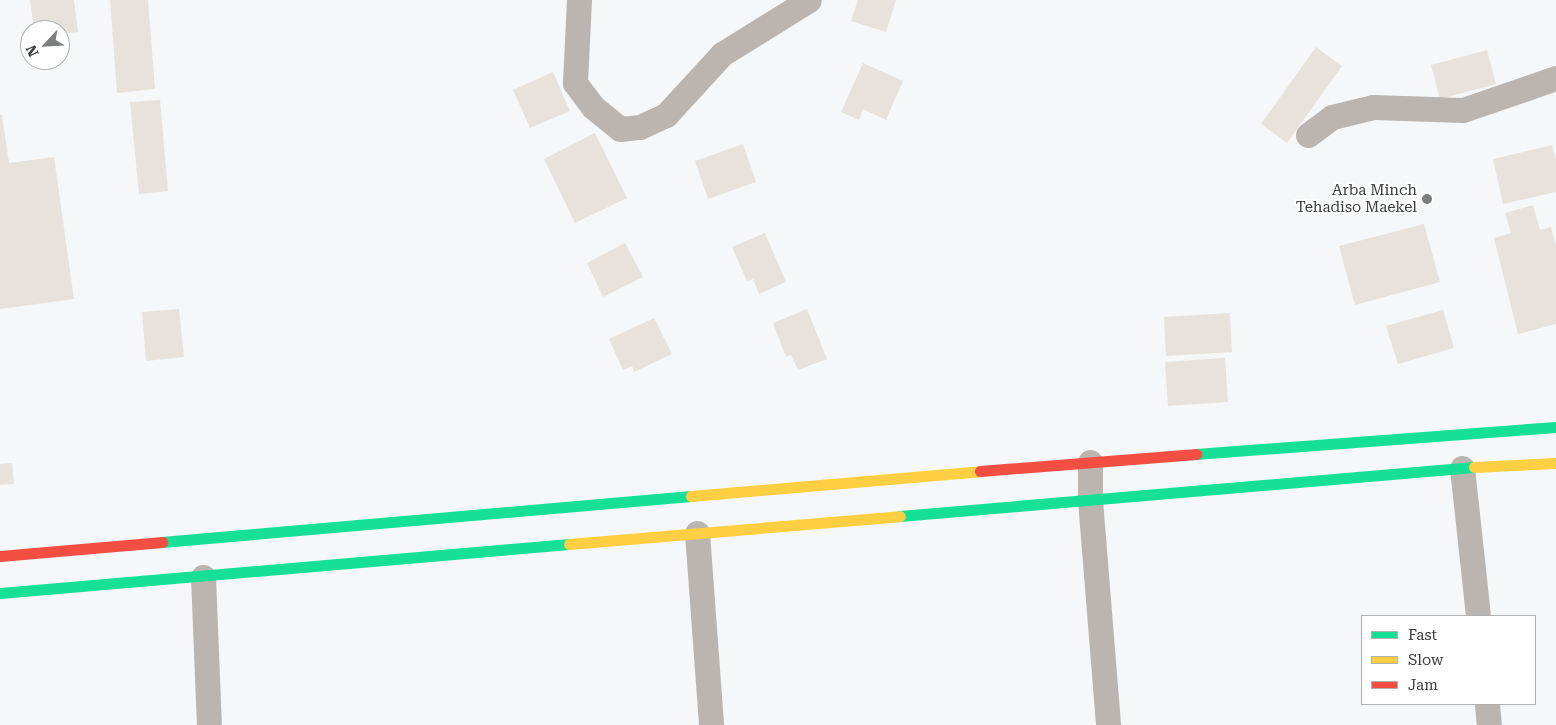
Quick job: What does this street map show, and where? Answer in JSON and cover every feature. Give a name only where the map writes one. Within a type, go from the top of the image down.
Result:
[{"type":"main road","points":[[0,556],[1090,462],[1556,427]]},
{"type":"main road","points":[[0,593],[1462,468],[1556,463]]},
{"type":"street","points":[[580,0],[575,83],[593,107],[620,129],[640,127],[666,115],[722,54],[809,0]]},
{"type":"street","points":[[1308,135],[1332,116],[1373,107],[1463,110],[1556,78]]},
{"type":"street","points":[[1090,462],[1090,500],[1108,725]]},
{"type":"street","points":[[1462,468],[1478,615]]},
{"type":"street","points":[[697,533],[711,725]]},
{"type":"street","points":[[203,577],[209,725]]},
{"type":"street","points":[[1487,705],[1489,725]]},
{"type":"building","points":[[30,0],[74,0],[78,32],[70,33],[70,20],[33,20]]},
{"type":"building","points":[[110,0],[148,0],[155,89],[117,93]]},
{"type":"building","points":[[858,0],[896,0],[886,32],[851,21]]},
{"type":"building","points":[[1316,47],[1342,66],[1287,143],[1261,124]]},
{"type":"building","points":[[1487,50],[1496,84],[1440,99],[1431,65]]},
{"type":"building","points":[[863,63],[903,81],[886,120],[863,109],[859,120],[841,112]]},
{"type":"building","points":[[553,72],[570,111],[530,128],[513,90]]},
{"type":"building","points":[[160,100],[168,191],[139,194],[130,102]]},
{"type":"building","points":[[0,115],[2,115],[9,163],[54,157],[74,299],[0,309]]},
{"type":"building","points":[[595,133],[627,198],[575,223],[544,159]]},
{"type":"building","points":[[743,144],[756,182],[708,199],[695,161]]},
{"type":"building","points":[[1552,145],[1556,160],[1556,192],[1503,204],[1493,159]]},
{"type":"building","points":[[1533,205],[1540,230],[1551,227],[1556,245],[1556,324],[1518,334],[1494,238],[1511,233],[1505,213]]},
{"type":"building","points":[[1424,224],[1440,282],[1355,305],[1339,246]]},
{"type":"building","points":[[765,233],[786,282],[759,294],[753,279],[747,281],[732,247]]},
{"type":"building","points":[[625,243],[643,277],[603,297],[587,263]]},
{"type":"building","points":[[179,309],[184,357],[146,361],[142,312]]},
{"type":"building","points":[[807,309],[827,359],[798,370],[791,355],[786,357],[773,323]]},
{"type":"building","points":[[1443,310],[1454,348],[1398,364],[1386,326]]},
{"type":"building","points":[[1230,313],[1232,352],[1166,356],[1164,317]]},
{"type":"building","points":[[654,318],[672,354],[634,372],[632,366],[623,370],[609,339]]},
{"type":"building","points":[[1225,358],[1228,402],[1168,406],[1165,362]]},
{"type":"building","points":[[12,463],[14,484],[0,485],[0,464]]},
{"type":"traffic: fast","points":[[1196,454],[1556,427]]},
{"type":"traffic: fast","points":[[900,516],[1474,467]]},
{"type":"traffic: fast","points":[[162,542],[691,496]]},
{"type":"traffic: fast","points":[[0,593],[569,544]]},
{"type":"traffic: slow","points":[[1474,467],[1556,463]]},
{"type":"traffic: slow","points":[[691,496],[980,471]]},
{"type":"traffic: slow","points":[[569,544],[900,516]]},
{"type":"traffic: jam","points":[[980,471],[1196,454]]},
{"type":"traffic: jam","points":[[0,556],[162,542]]},
{"type":"place","name":"Arba Minch Tehadiso Maekel","points":[[1427,199]]}]
